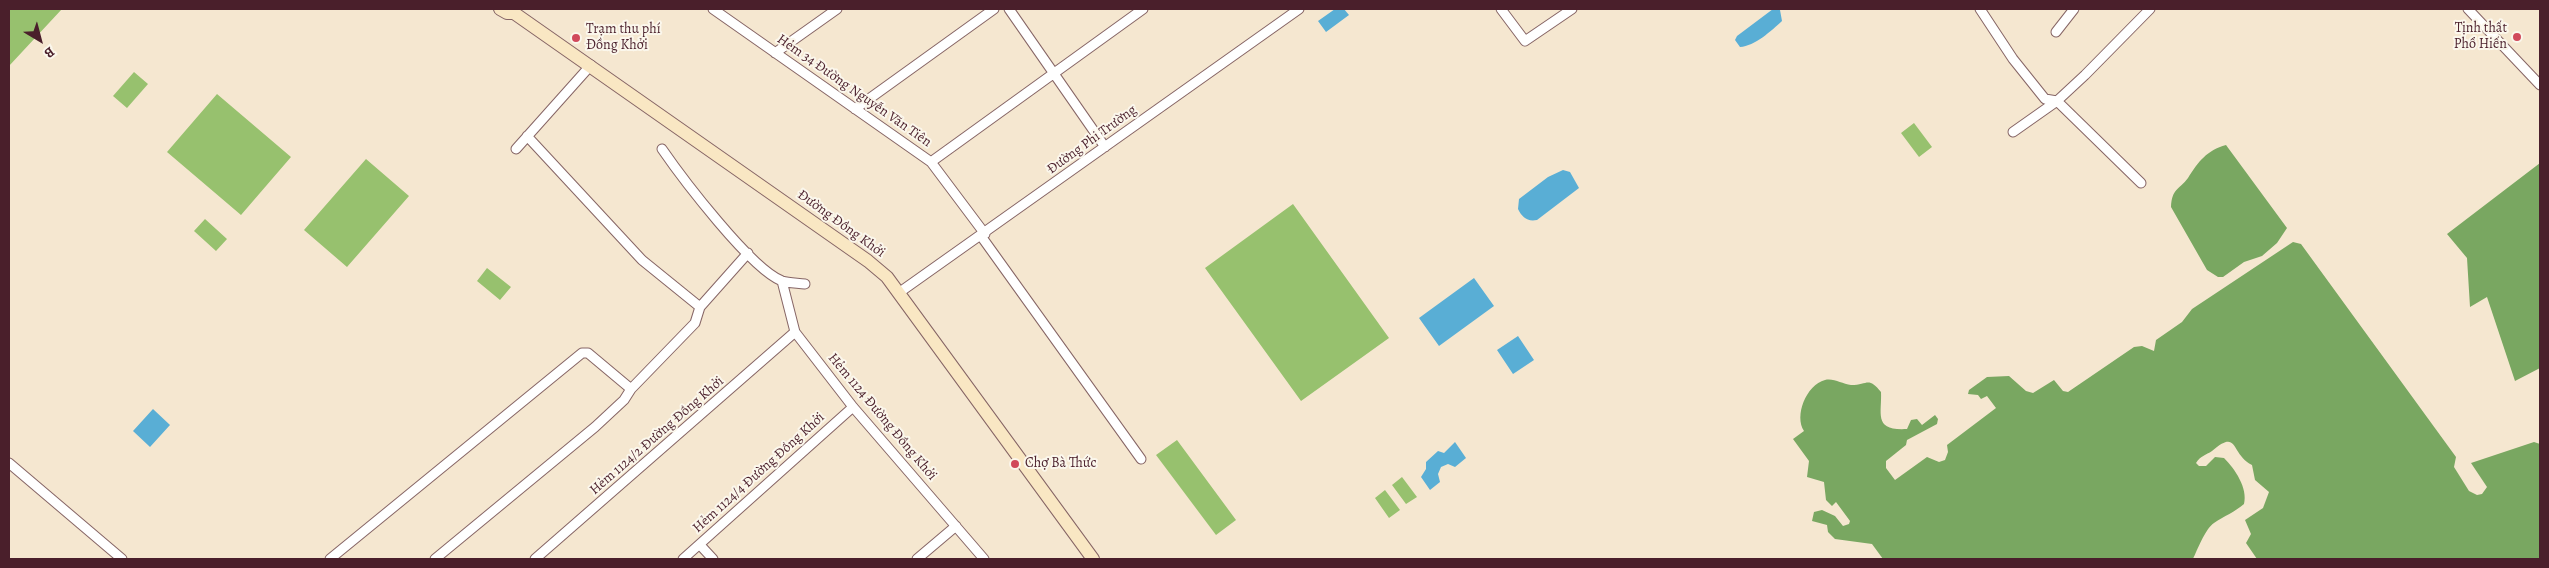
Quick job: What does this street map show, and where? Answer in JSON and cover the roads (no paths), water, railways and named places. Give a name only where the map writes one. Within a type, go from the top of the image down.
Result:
[{"type":"main road","name":"Đường Đồng Khởi","points":[[500,9],[507,13],[514,11],[868,261],[900,292],[1094,559]]},
{"type":"street","name":"Hẻm 34 Đường Nguyễn Văn Tiên","points":[[713,9],[931,162],[1141,459]]},
{"type":"street","points":[[775,53],[837,9]]},
{"type":"street","points":[[855,109],[994,9]]},
{"type":"street","points":[[1009,9],[1105,147]]},
{"type":"street","points":[[931,162],[1143,9]]},
{"type":"street","name":"Đường Phi Trường","points":[[900,292],[983,235],[1299,9]]},
{"type":"street","points":[[1501,9],[1525,41],[1572,9]]},
{"type":"street","points":[[1980,9],[2013,59],[2045,99],[2057,101],[2141,183]]},
{"type":"street","points":[[2056,32],[2074,9]]},
{"type":"street","points":[[2013,132],[2057,101],[2150,9]]},
{"type":"street","points":[[2468,9],[2540,85]]},
{"type":"street","points":[[516,148],[590,65]]},
{"type":"street","points":[[527,136],[642,260],[700,307]]},
{"type":"street","points":[[662,149],[691,188],[748,253],[782,281],[805,284]]},
{"type":"street","points":[[436,559],[595,427],[624,400],[631,389],[695,323],[700,307],[748,253]]},
{"type":"street","name":"Hẻm 1124 Đường Đồng Khởi","points":[[782,281],[795,332],[853,407],[984,559]]},
{"type":"street","name":"Hẻm 1124/2 Đường Đồng Khởi","points":[[535,559],[795,332]]},
{"type":"street","points":[[330,559],[582,353],[588,353],[631,389]]},
{"type":"street","name":"Hẻm 1124/4 Đường Đồng Khởi","points":[[683,559],[853,407]]},
{"type":"street","points":[[9,464],[122,559]]},
{"type":"street","points":[[917,559],[956,526]]},
{"type":"street","points":[[700,545],[713,559]]},
{"type":"water","points":[[1335,9],[1344,9],[1349,15],[1326,32],[1318,21]]},
{"type":"water","points":[[1773,9],[1780,10],[1782,21],[1757,41],[1740,47],[1735,40],[1737,36]]},
{"type":"water","points":[[1563,170],[1570,172],[1579,188],[1537,220],[1528,220],[1523,217],[1518,209],[1519,199],[1548,177]]},
{"type":"water","points":[[1474,278],[1494,306],[1439,346],[1419,318]]},
{"type":"water","points":[[1518,336],[1534,360],[1513,374],[1497,350]]},
{"type":"water","points":[[153,409],[170,425],[150,447],[133,431]]},
{"type":"water","points":[[1455,442],[1466,458],[1455,467],[1448,464],[1441,467],[1438,474],[1440,482],[1430,490],[1421,477],[1426,469],[1426,462],[1438,451],[1444,453]]},
{"type":"place","name":"Tịnh thất Phổ Hiến","points":[[2517,37]]},
{"type":"place","name":"Trạm thu phí Đồng Khởi","points":[[576,38]]},
{"type":"place","name":"Chợ Bà Thức","points":[[1015,464]]}]
